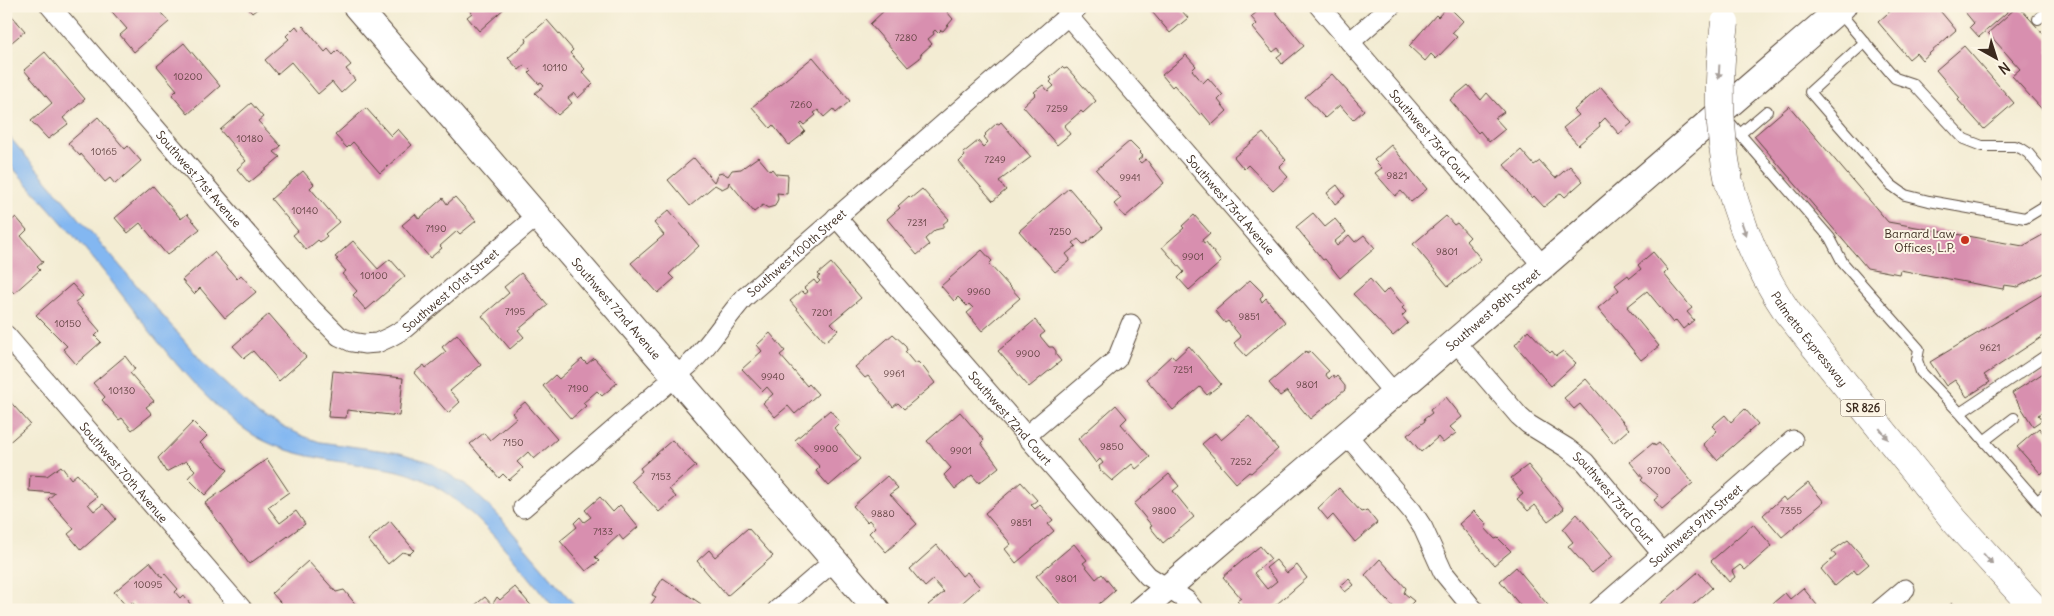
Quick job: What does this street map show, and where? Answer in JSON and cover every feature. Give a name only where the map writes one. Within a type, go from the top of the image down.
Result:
[{"type":"highway","name":"Palmetto Expressway","points":[[1726,15],[1719,76],[1719,103],[1723,146],[1729,182],[1751,249],[1774,293],[1788,313],[1955,521],[2036,610]]},
{"type":"street","name":"Southwest 71st Avenue","points":[[50,6],[312,310],[339,336],[352,342]]},
{"type":"street","name":"Southwest 72nd Avenue","points":[[356,6],[877,610]]},
{"type":"street","name":"Southwest 73rd Court","points":[[1319,6],[1543,266]]},
{"type":"street","points":[[1350,42],[1391,6]]},
{"type":"street","name":"Southwest 98th Street","points":[[1142,610],[1840,8]]},
{"type":"street","name":"Southwest 100th Street","points":[[523,508],[676,377],[699,355],[744,298],[1073,11]]},
{"type":"street","name":"Southwest 73rd Avenue","points":[[1073,11],[1394,393]]},
{"type":"street","name":"Southwest 101st Street","points":[[352,342],[364,344],[377,343],[404,329],[537,216]]},
{"type":"street","name":"Southwest 72nd Court","points":[[836,217],[1148,576],[1186,600],[1194,610]]},
{"type":"street","points":[[1026,436],[1117,360],[1131,324]]},
{"type":"street","name":"Southwest 70th Avenue","points":[[6,335],[243,610]]},
{"type":"street","name":"Southwest 73rd Court","points":[[1455,341],[1519,416],[1585,462],[1662,554]]},
{"type":"street","points":[[1346,434],[1412,511],[1423,528],[1443,572],[1474,610]]},
{"type":"street","name":"Southwest 97th Street","points":[[1598,610],[1793,440]]},
{"type":"street","points":[[776,610],[834,561]]},
{"type":"street","points":[[1880,610],[1905,589]]},
{"type":"lane","points":[[1840,8],[1895,78],[1913,84],[1964,139],[1982,146],[2015,146],[2022,149],[2028,153],[2048,177]]},
{"type":"lane","points":[[2038,18],[2048,11]]},
{"type":"lane","points":[[1865,42],[1810,92],[1891,184],[1904,195],[1929,202],[2025,218],[2048,204]]},
{"type":"lane","points":[[1740,134],[1767,111]]},
{"type":"lane","points":[[1721,112],[1830,238],[1843,263],[1919,349],[1918,366],[2048,514]]},
{"type":"lane","points":[[1960,413],[2048,354]]},
{"type":"lane","points":[[1984,441],[2014,418]]},
{"type":"lane","points":[[2037,502],[2048,492]]},
{"type":"water","points":[[6,133],[205,365],[259,415],[320,442],[400,453],[429,462],[441,469],[471,489],[495,512],[579,610],[556,610],[491,533],[453,498],[433,485],[412,475],[385,468],[319,458],[287,450],[257,437],[223,412],[187,376],[71,232],[6,160]]},
{"type":"building","points":[[107,6],[155,6],[169,22],[134,52],[120,35],[127,29]]},
{"type":"building","points":[[246,6],[261,6],[252,13]]},
{"type":"building","points":[[467,6],[507,6],[479,31],[467,17],[472,13]]},
{"type":"building","points":[[889,6],[942,6],[953,19],[943,31],[941,30],[938,33],[935,30],[933,32],[934,34],[928,39],[932,44],[921,54],[920,58],[908,67],[870,24]]},
{"type":"building","points":[[1147,6],[1187,6],[1182,11],[1188,18],[1170,33]]},
{"type":"building","points":[[1264,6],[1271,6],[1304,46],[1282,64],[1277,57],[1282,53],[1278,48],[1273,52],[1253,28],[1257,24],[1251,17]]},
{"type":"building","points":[[1448,6],[1463,21],[1452,33],[1457,37],[1436,59],[1431,54],[1425,61],[1409,46],[1436,15],[1438,17]]},
{"type":"building","points":[[1896,6],[1936,6],[1956,30],[1922,60],[1916,53],[1909,59],[1878,22]]},
{"type":"building","points":[[1960,6],[2014,6],[1979,37],[1970,27],[1974,23]]},
{"type":"building","points":[[2018,6],[2048,39],[2048,116],[2012,76],[2020,69],[1988,33]]},
{"type":"building","points":[[6,11],[25,31],[6,47]]},
{"type":"building","points":[[547,20],[573,50],[570,53],[585,69],[582,72],[593,84],[578,98],[574,93],[568,98],[572,103],[558,115],[535,93],[544,86],[541,83],[539,84],[529,73],[531,71],[525,65],[519,70],[508,58],[527,41],[526,38]]},
{"type":"building","points":[[296,26],[299,30],[303,26],[325,52],[328,49],[333,55],[338,50],[351,65],[346,69],[355,80],[341,93],[332,82],[318,94],[291,62],[277,74],[265,60],[289,39],[286,36]]},
{"type":"building","points":[[184,43],[220,86],[188,114],[172,95],[177,90],[157,66]]},
{"type":"building","points":[[1964,46],[2014,103],[1984,129],[1958,100],[1960,98],[1936,70]]},
{"type":"building","points":[[45,52],[85,99],[63,118],[68,124],[48,139],[31,121],[52,103],[24,70]]},
{"type":"building","points":[[1186,55],[1196,66],[1192,70],[1203,83],[1208,78],[1223,95],[1218,100],[1227,111],[1212,125],[1162,75]]},
{"type":"building","points":[[813,57],[850,101],[836,113],[833,109],[824,117],[818,110],[814,113],[816,115],[804,125],[802,123],[800,125],[805,131],[789,145],[773,125],[770,128],[752,107]]},
{"type":"building","points":[[1062,67],[1064,69],[1067,68],[1096,101],[1064,126],[1070,134],[1057,145],[1023,106],[1036,94],[1034,92],[1043,85],[1048,91],[1054,86],[1050,82],[1052,80],[1050,78]]},
{"type":"building","points":[[1332,74],[1364,110],[1353,120],[1340,105],[1325,118],[1305,97]]},
{"type":"building","points":[[1468,85],[1481,100],[1487,93],[1504,112],[1495,118],[1505,129],[1489,142],[1480,131],[1478,133],[1450,100]]},
{"type":"building","points":[[1601,87],[1632,123],[1619,134],[1605,118],[1599,124],[1600,126],[1578,145],[1563,128],[1579,115],[1574,110]]},
{"type":"building","points":[[251,103],[263,117],[258,121],[281,146],[274,152],[280,157],[249,183],[237,169],[246,161],[220,130]]},
{"type":"building","points":[[1789,106],[1888,222],[2023,246],[2048,232],[2048,271],[2018,287],[2004,285],[2003,289],[1900,270],[1899,274],[1867,268],[1754,136]]},
{"type":"building","points":[[366,108],[391,136],[398,129],[412,145],[380,173],[353,142],[347,148],[335,135]]},
{"type":"building","points":[[98,117],[125,149],[128,146],[141,161],[115,184],[110,178],[105,182],[81,154],[80,156],[68,143]]},
{"type":"building","points":[[1001,122],[1031,157],[999,181],[1006,190],[993,201],[959,162],[965,156],[963,153],[978,141],[983,147],[988,142],[984,137],[985,134],[997,123]]},
{"type":"building","points":[[1263,133],[1286,160],[1279,167],[1288,177],[1273,191],[1248,165],[1244,169],[1234,157]]},
{"type":"building","points":[[1130,141],[1143,156],[1138,160],[1141,163],[1146,159],[1164,183],[1125,217],[1114,204],[1121,198],[1096,170]]},
{"type":"building","points":[[1391,145],[1427,189],[1411,202],[1401,191],[1395,196],[1375,173],[1382,168],[1374,160]]},
{"type":"building","points":[[1521,150],[1534,165],[1540,161],[1556,178],[1570,166],[1583,181],[1565,197],[1561,193],[1544,207],[1534,196],[1532,198],[1504,165]]},
{"type":"building","points":[[758,157],[770,171],[772,169],[776,174],[788,175],[787,194],[777,193],[778,199],[775,206],[768,208],[763,205],[754,212],[729,182],[728,186],[722,189],[715,185],[690,206],[668,180],[694,158],[714,182],[718,174],[723,173],[728,176],[732,170],[741,169]]},
{"type":"building","points":[[303,171],[314,184],[310,188],[339,222],[325,234],[327,236],[320,242],[318,240],[306,250],[293,235],[298,231],[271,199]]},
{"type":"building","points":[[1337,185],[1345,196],[1335,204],[1327,193]]},
{"type":"building","points":[[153,186],[181,219],[187,214],[200,229],[167,255],[140,223],[128,233],[115,218]]},
{"type":"building","points":[[1069,188],[1103,228],[1086,243],[1083,244],[1078,239],[1073,243],[1076,246],[1066,254],[1070,259],[1055,272],[1019,231]]},
{"type":"building","points":[[922,189],[949,219],[943,224],[943,228],[935,230],[925,239],[929,245],[917,255],[887,219],[900,208],[898,206],[909,196],[911,198]]},
{"type":"building","points":[[455,197],[476,221],[460,234],[457,231],[430,258],[402,225],[415,214],[419,219],[443,198],[447,204]]},
{"type":"building","points":[[669,210],[699,246],[669,274],[674,279],[658,293],[631,263],[664,235],[654,223]]},
{"type":"building","points":[[1313,213],[1325,227],[1335,219],[1346,232],[1334,242],[1337,246],[1349,235],[1355,242],[1364,235],[1375,248],[1340,278],[1296,227]]},
{"type":"building","points":[[1194,215],[1210,233],[1202,240],[1204,243],[1206,242],[1221,262],[1189,290],[1178,278],[1184,272],[1162,247],[1184,228],[1182,226]]},
{"type":"building","points":[[1446,216],[1454,225],[1457,223],[1470,237],[1466,241],[1481,259],[1448,286],[1413,244]]},
{"type":"building","points":[[16,217],[27,230],[21,236],[43,262],[37,267],[40,270],[14,293],[6,285],[6,225]]},
{"type":"building","points":[[353,241],[378,269],[390,259],[405,276],[366,310],[353,295],[357,291],[342,274],[346,271],[335,257]]},
{"type":"building","points":[[982,250],[992,261],[989,264],[1020,298],[982,331],[967,313],[973,308],[969,304],[967,306],[958,297],[954,301],[941,286]]},
{"type":"building","points":[[214,252],[237,279],[241,275],[256,292],[225,318],[200,288],[194,294],[182,280]]},
{"type":"building","points":[[1653,252],[1668,270],[1664,274],[1692,308],[1687,312],[1694,320],[1683,329],[1676,320],[1673,323],[1647,291],[1627,307],[1659,346],[1641,360],[1598,308],[1619,290],[1615,285],[1628,275],[1630,278],[1641,269],[1638,265]]},
{"type":"building","points":[[831,263],[861,298],[831,323],[838,330],[825,342],[790,301],[802,291],[805,294],[808,292],[804,288],[814,280],[817,284],[820,281],[817,278],[820,276],[818,274]]},
{"type":"building","points":[[521,273],[548,305],[518,330],[524,337],[510,349],[482,316],[509,293],[504,287]]},
{"type":"building","points":[[1370,279],[1383,294],[1389,288],[1404,306],[1402,308],[1406,312],[1402,316],[1408,323],[1393,336],[1353,294]]},
{"type":"building","points":[[1250,280],[1262,292],[1263,295],[1260,298],[1262,302],[1266,298],[1285,322],[1246,356],[1234,343],[1241,337],[1228,321],[1225,323],[1215,311]]},
{"type":"building","points":[[72,284],[83,296],[75,302],[100,331],[95,336],[101,342],[76,364],[63,349],[67,346],[36,315]]},
{"type":"building","points":[[2048,291],[2048,333],[1984,375],[1990,382],[1967,397],[1955,380],[1946,386],[1930,362]]},
{"type":"building","points":[[269,314],[306,357],[279,381],[253,351],[244,358],[233,346]]},
{"type":"building","points":[[1035,320],[1045,332],[1040,336],[1049,347],[1053,347],[1061,361],[1029,387],[998,351]]},
{"type":"building","points":[[1528,330],[1550,353],[1552,351],[1556,356],[1563,351],[1576,363],[1551,386],[1515,345]]},
{"type":"building","points":[[770,333],[785,351],[780,355],[807,386],[809,384],[818,394],[795,414],[788,406],[775,417],[763,403],[773,394],[767,387],[763,391],[742,369],[762,351],[757,345]]},
{"type":"building","points":[[457,334],[481,365],[450,391],[460,402],[448,413],[414,373],[424,365],[426,368],[446,352],[442,347]]},
{"type":"building","points":[[893,334],[905,345],[907,350],[905,352],[915,364],[918,362],[935,383],[904,409],[898,403],[893,407],[868,376],[865,378],[855,367]]},
{"type":"building","points":[[1189,346],[1221,384],[1207,395],[1200,387],[1173,410],[1146,379],[1172,355],[1175,359]]},
{"type":"building","points":[[1306,351],[1307,353],[1310,351],[1329,371],[1325,374],[1329,379],[1333,375],[1335,378],[1337,376],[1345,386],[1345,390],[1310,419],[1287,391],[1280,396],[1269,383]]},
{"type":"building","points":[[125,356],[135,369],[130,373],[154,401],[146,407],[152,414],[132,430],[122,418],[119,420],[102,400],[105,397],[93,383]]},
{"type":"building","points":[[594,358],[617,383],[602,396],[597,391],[583,403],[586,406],[571,419],[543,386],[555,375],[559,379],[582,359],[587,364]]},
{"type":"building","points":[[2048,370],[2048,409],[2038,415],[2042,420],[2033,426],[2012,393]]},
{"type":"building","points":[[333,371],[403,378],[399,416],[347,410],[346,418],[328,417]]},
{"type":"building","points":[[1586,379],[1629,429],[1613,443],[1580,404],[1574,409],[1564,398]]},
{"type":"building","points":[[6,397],[30,424],[6,445]]},
{"type":"building","points":[[1446,397],[1462,417],[1450,427],[1456,433],[1443,443],[1438,437],[1421,452],[1407,435],[1425,421],[1424,419],[1432,413],[1430,410]]},
{"type":"building","points":[[525,402],[557,439],[534,459],[528,452],[517,462],[523,468],[509,480],[503,474],[499,478],[470,444],[484,433],[490,440],[516,418],[512,413]]},
{"type":"building","points":[[1116,405],[1127,418],[1121,424],[1150,457],[1136,469],[1132,464],[1112,481],[1100,470],[1099,466],[1103,463],[1100,459],[1096,463],[1078,439]]},
{"type":"building","points":[[1745,409],[1758,424],[1717,460],[1703,444],[1717,431],[1712,426],[1725,415],[1731,422]]},
{"type":"building","points":[[830,410],[840,422],[834,428],[860,459],[829,486],[816,471],[820,467],[795,440]]},
{"type":"building","points":[[960,412],[984,440],[981,443],[999,467],[979,483],[972,475],[955,489],[944,475],[951,468],[927,441]]},
{"type":"building","points":[[1249,416],[1278,449],[1251,473],[1249,472],[1236,483],[1202,444],[1215,433],[1221,440]]},
{"type":"building","points":[[193,422],[207,436],[200,443],[228,470],[205,495],[188,478],[195,470],[186,461],[166,472],[158,458]]},
{"type":"building","points":[[2039,428],[2048,439],[2048,468],[2041,474],[2017,447]]},
{"type":"building","points":[[672,440],[696,466],[669,489],[676,497],[659,512],[631,481],[642,471],[640,468]]},
{"type":"building","points":[[1653,443],[1655,446],[1659,443],[1693,483],[1662,509],[1654,500],[1659,496],[1641,480],[1643,478],[1630,462]]},
{"type":"building","points":[[267,459],[289,492],[268,507],[280,523],[296,511],[305,524],[249,564],[205,503]]},
{"type":"building","points":[[1528,465],[1564,509],[1548,521],[1535,505],[1528,511],[1517,499],[1523,494],[1511,478]]},
{"type":"building","points":[[61,466],[71,479],[77,474],[97,497],[88,504],[94,511],[103,504],[116,519],[81,550],[68,534],[74,529],[48,499],[55,493],[29,491],[30,475],[47,476]]},
{"type":"building","points":[[1169,474],[1179,486],[1173,491],[1194,517],[1163,543],[1134,504]]},
{"type":"building","points":[[887,476],[898,488],[890,494],[917,524],[886,552],[869,533],[875,527],[869,520],[867,522],[853,506]]},
{"type":"building","points":[[1021,482],[1037,500],[1031,505],[1035,509],[1040,505],[1053,520],[1048,524],[1054,531],[1016,563],[1005,549],[1011,544],[985,513]]},
{"type":"building","points":[[1808,483],[1824,502],[1782,537],[1763,515],[1783,497],[1786,501]]},
{"type":"building","points":[[1339,488],[1361,512],[1367,510],[1377,523],[1355,542],[1333,515],[1328,520],[1318,508]]},
{"type":"building","points":[[600,497],[613,512],[620,505],[638,527],[623,540],[619,535],[595,557],[599,561],[586,571],[560,541],[577,527],[574,523],[580,517],[584,522],[591,517],[585,510]]},
{"type":"building","points":[[1474,511],[1487,524],[1485,528],[1495,539],[1498,538],[1511,551],[1494,565],[1459,524]]},
{"type":"building","points":[[1577,514],[1613,556],[1592,573],[1568,546],[1573,542],[1563,529]]},
{"type":"building","points":[[390,521],[414,550],[410,554],[402,552],[388,564],[368,540]]},
{"type":"building","points":[[1753,524],[1772,546],[1745,570],[1740,565],[1732,571],[1735,577],[1729,582],[1711,561]]},
{"type":"building","points":[[748,528],[773,556],[727,596],[697,561],[709,550],[715,557]]},
{"type":"building","points":[[1848,540],[1869,564],[1857,574],[1854,570],[1835,586],[1821,569],[1836,556],[1832,551]]},
{"type":"building","points":[[1074,544],[1087,560],[1083,563],[1096,579],[1102,574],[1115,590],[1092,610],[1065,610],[1036,576]]},
{"type":"building","points":[[937,545],[962,576],[967,572],[980,587],[954,610],[932,610],[928,605],[944,592],[933,580],[925,587],[910,569]]},
{"type":"building","points":[[1260,546],[1271,559],[1254,573],[1267,589],[1277,581],[1266,568],[1276,560],[1287,573],[1297,565],[1307,578],[1270,610],[1244,610],[1237,601],[1241,598],[1223,577]]},
{"type":"building","points":[[1380,559],[1406,588],[1404,593],[1414,601],[1405,610],[1396,610],[1365,575]]},
{"type":"building","points":[[308,561],[336,592],[344,590],[357,606],[353,610],[287,610],[272,593]]},
{"type":"building","points":[[150,562],[162,577],[165,574],[178,589],[175,592],[180,598],[183,595],[195,610],[139,610],[132,602],[127,607],[114,592]]},
{"type":"building","points":[[1516,567],[1552,610],[1524,610],[1500,581]]},
{"type":"building","points":[[1698,572],[1712,588],[1687,610],[1654,610]]},
{"type":"building","points":[[663,578],[701,604],[697,610],[647,610],[656,597],[652,595]]},
{"type":"building","points":[[1349,579],[1354,585],[1345,592],[1340,586]]},
{"type":"building","points":[[515,587],[535,610],[469,610],[485,597],[492,605],[497,597],[500,600]]},
{"type":"building","points":[[1803,588],[1817,605],[1811,610],[1778,610],[1773,603],[1785,593],[1790,599]]},
{"type":"building","points":[[1952,603],[1957,610],[1944,610]]},
{"type":"place","name":"Barnard Law Offices, L.P.","points":[[1965,240]]}]
